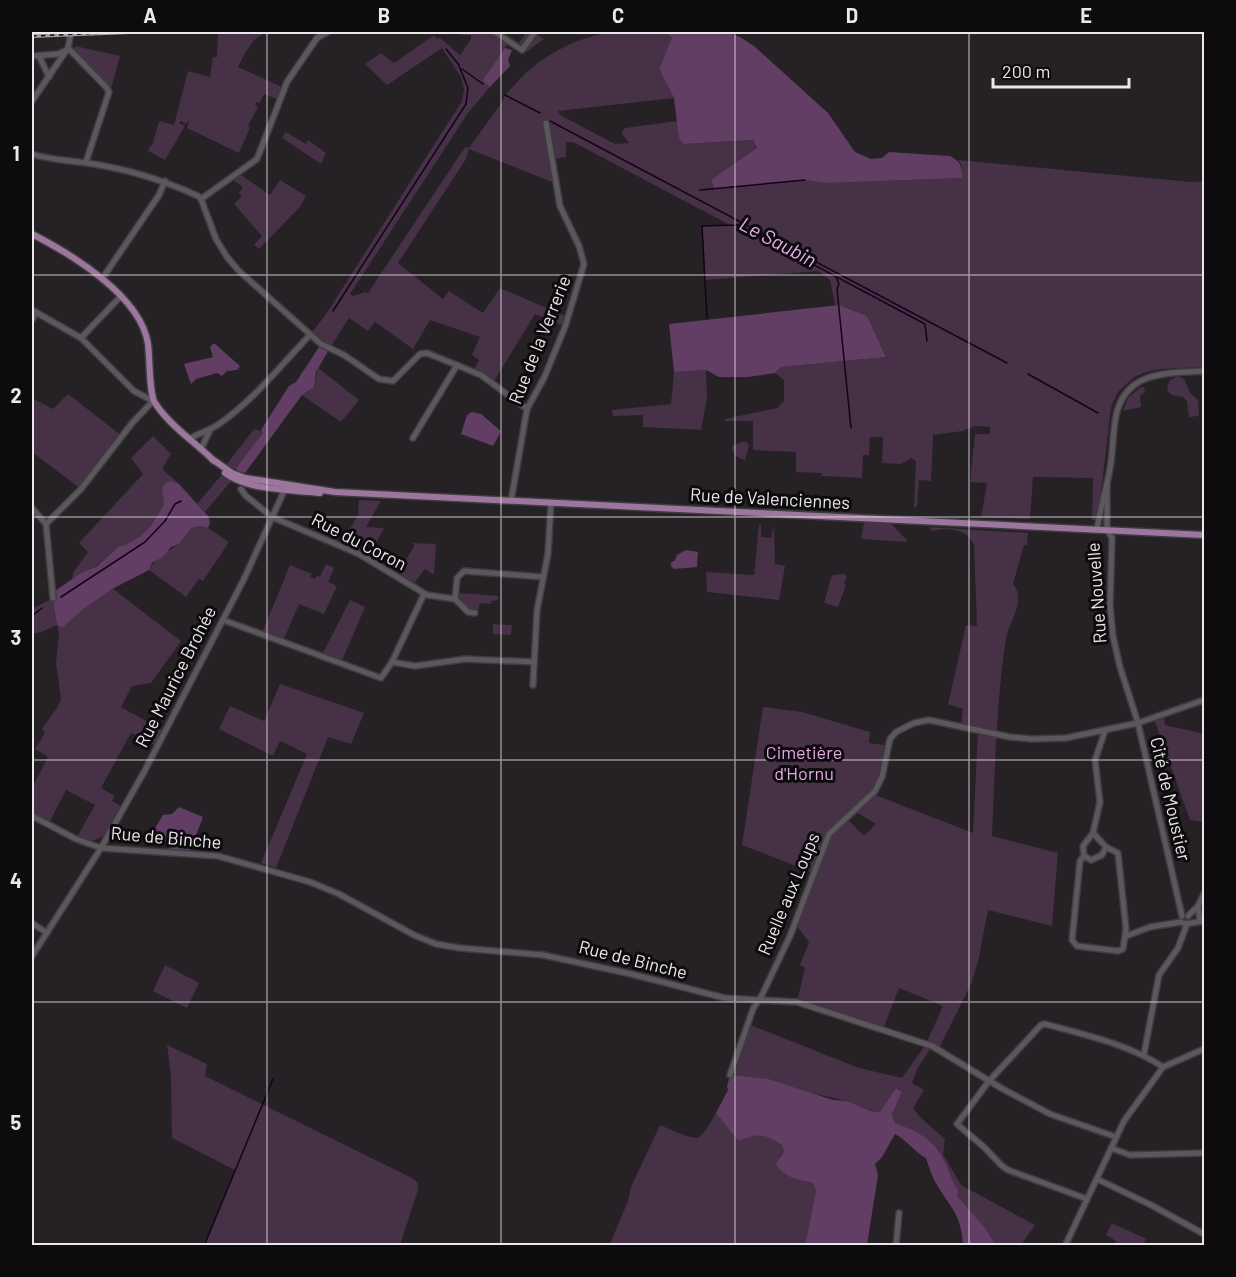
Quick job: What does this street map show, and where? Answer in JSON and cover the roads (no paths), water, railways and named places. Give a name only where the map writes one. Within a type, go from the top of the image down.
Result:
[{"type":"main road","points":[[32,234],[66,253],[102,279],[134,311],[146,333],[153,400],[189,439],[201,448]]},
{"type":"main road","name":"Rue de Valenciennes","points":[[201,448],[230,475],[285,487],[335,492],[1204,535]]},
{"type":"street","points":[[32,100],[68,48],[70,32]]},
{"type":"street","points":[[495,32],[522,50],[535,32]]},
{"type":"street","points":[[201,199],[257,159],[283,89],[300,62],[325,33]]},
{"type":"street","points":[[32,56],[62,54],[68,48]]},
{"type":"street","points":[[68,48],[109,92],[86,162]]},
{"type":"street","points":[[39,56],[49,77]]},
{"type":"street","name":"Rue de la Verrerie","points":[[511,501],[527,408],[544,378],[565,327],[584,264],[579,246],[560,206],[546,123]]},
{"type":"street","points":[[32,154],[44,158],[86,162],[129,171],[165,181],[201,199],[216,239],[239,271],[321,344],[335,350],[379,379],[386,381],[397,379],[420,354],[431,353],[481,375],[527,408]]},
{"type":"street","points":[[102,279],[159,195],[165,181]]},
{"type":"street","points":[[81,338],[120,297]]},
{"type":"street","points":[[32,320],[34,311],[81,338],[134,391],[153,400],[81,489],[46,524]]},
{"type":"street","points":[[201,448],[210,430],[246,401],[310,335]]},
{"type":"street","points":[[413,438],[457,365]]},
{"type":"street","points":[[1097,530],[1107,483],[1115,419],[1126,392],[1137,382],[1150,376],[1204,371]]},
{"type":"street","points":[[189,439],[202,431],[210,430]]},
{"type":"street","name":"Rue Nouvelle","points":[[1107,483],[1107,530],[1112,538],[1110,606],[1113,636],[1120,667],[1138,723]]},
{"type":"street","name":"Rue Maurice Brohée","points":[[32,956],[101,848],[149,764],[244,579],[285,487]]},
{"type":"street","points":[[241,489],[272,517]]},
{"type":"street","points":[[533,685],[538,596],[548,554],[551,503]]},
{"type":"street","points":[[32,508],[46,524],[53,598]]},
{"type":"street","name":"Rue du Coron","points":[[272,517],[352,551],[427,595]]},
{"type":"street","points":[[455,599],[457,578],[464,571],[543,576]]},
{"type":"street","points":[[223,620],[375,677],[383,676],[392,662],[427,595],[455,599],[468,612],[475,613]]},
{"type":"street","points":[[392,662],[415,666],[465,659],[534,662]]},
{"type":"street","points":[[1093,833],[1106,847],[1118,853],[1126,936],[1123,949],[1118,951],[1077,945],[1072,940],[1080,861],[1084,856],[1083,846],[1093,833],[1100,798],[1095,760],[1105,731],[1138,723],[1204,700]]},
{"type":"street","name":"Ruelle aux Loups","points":[[757,1001],[790,936],[829,834],[875,791],[882,777],[891,736],[907,725],[929,720],[1011,737],[1043,739],[1066,738],[1105,731]]},
{"type":"street","name":"Cité de Moustier","points":[[1138,723],[1185,919]]},
{"type":"street","name":"Rue de Binche","points":[[32,816],[76,839],[101,848],[218,856],[317,885],[436,944],[543,955],[631,974],[711,995],[757,1001],[797,1002],[926,1044],[1050,1114],[1116,1137]]},
{"type":"street","points":[[1084,856],[1091,860],[1102,855],[1106,847]]},
{"type":"street","points":[[1144,1054],[1159,975],[1178,948],[1185,919],[1198,906],[1204,894]]},
{"type":"street","points":[[1126,936],[1136,931],[1185,919],[1202,921],[1198,906]]},
{"type":"street","points":[[32,923],[47,933]]},
{"type":"street","points":[[1125,924],[1129,929],[1136,931]]},
{"type":"street","points":[[730,1075],[757,1001]]},
{"type":"street","points":[[1087,1199],[1008,1170],[957,1124],[989,1081],[1038,1028],[1045,1024],[1108,1041],[1144,1054],[1163,1067]]},
{"type":"street","points":[[1065,1245],[1124,1121],[1163,1067],[1204,1049]]},
{"type":"street","points":[[1111,1148],[1130,1155],[1204,1153]]},
{"type":"street","points":[[1097,1179],[1204,1234]]},
{"type":"street","points":[[896,1245],[899,1213]]},
{"type":"waterway","points":[[446,49],[459,65]]},
{"type":"waterway","points":[[333,311],[466,104],[468,88],[459,66]]},
{"type":"waterway","points":[[462,69],[483,84]]},
{"type":"waterway","points":[[505,95],[540,113]]},
{"type":"waterway","name":"Le Saubin","points":[[550,121],[1007,363]]},
{"type":"waterway","points":[[700,190],[805,180]]},
{"type":"waterway","name":"Le Saubin","points":[[707,318],[702,226],[739,225],[925,324],[927,341]]},
{"type":"waterway","points":[[836,277],[839,284],[837,289],[851,428]]},
{"type":"waterway","name":"Le Saubin","points":[[1028,374],[1098,413]]},
{"type":"waterway","points":[[61,597],[145,542],[165,521],[175,504],[181,501]]},
{"type":"waterway","points":[[32,616],[42,608]]},
{"type":"waterway","points":[[204,1246],[273,1079]]},
{"type":"railway","points":[[32,36],[129,32]]},
{"type":"park label","name":"Cimetière d'Hornu","points":[[804,763]]}]
